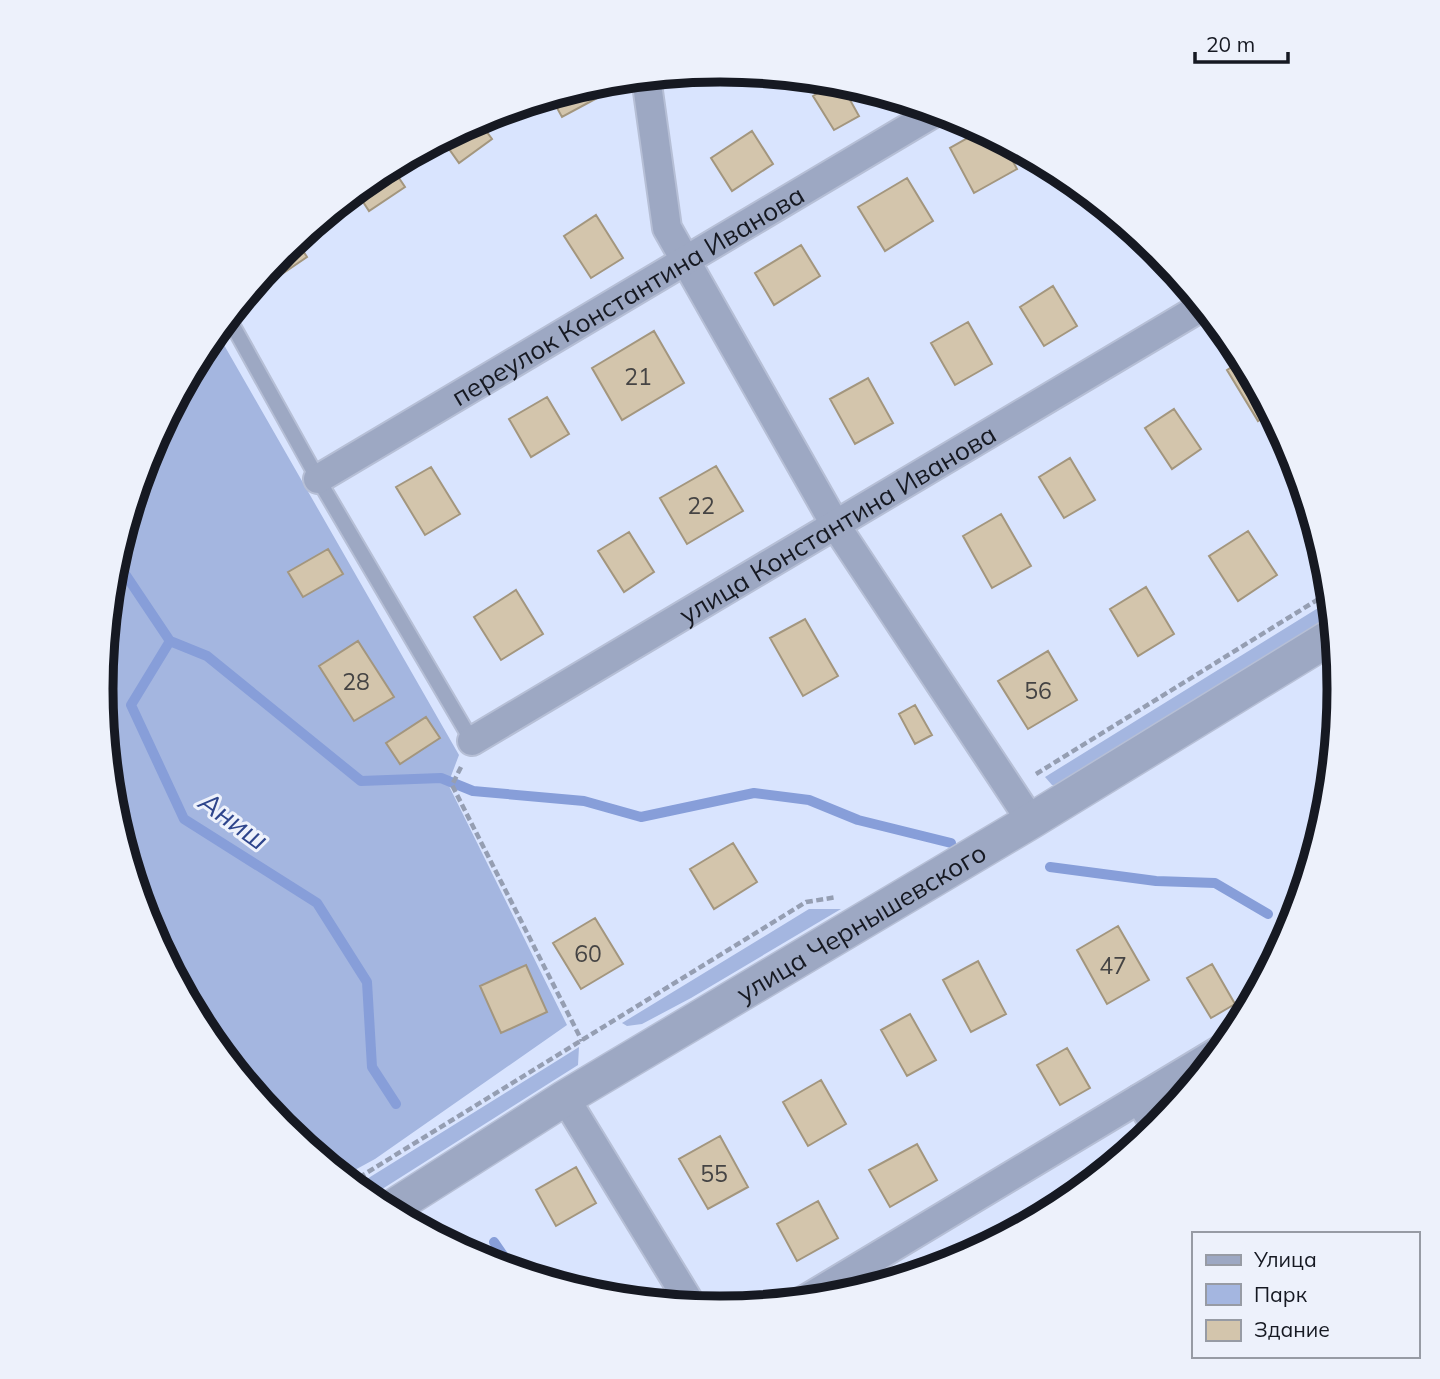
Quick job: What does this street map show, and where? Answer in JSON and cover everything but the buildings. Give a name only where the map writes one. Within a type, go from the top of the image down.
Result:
[{"type":"street","points":[[647,87],[667,228],[836,526],[1031,821]]},
{"type":"street","name":"переулок Константина Иванова","points":[[318,479],[925,118]]},
{"type":"street","name":"улица Константина Иванова","points":[[471,741],[1195,311]]},
{"type":"street","name":"улица Чернышевского","points":[[398,1204],[565,1098],[1031,821],[1325,640]]},
{"type":"street","points":[[826,1287],[1199,1063]]},
{"type":"street","points":[[565,1098],[685,1295]]},
{"type":"street","points":[[1139,1099],[1150,1118]]},
{"type":"lane","points":[[233,327],[318,479],[471,741]]},
{"type":"path","points":[[1011,789],[1320,598]]},
{"type":"path","points":[[456,778],[452,785],[582,1041]]},
{"type":"path","points":[[359,1177],[806,902],[840,896]]},
{"type":"green space","points":[[222,342],[459,755],[448,784],[567,1025],[375,1159],[350,1171],[291,1119],[263,1090],[215,1027],[175,958],[159,922],[133,847],[124,808],[114,729],[113,690],[114,650],[124,571],[133,532],[159,457],[194,386]]},
{"type":"green space","points":[[1321,606],[1323,625],[1063,785],[1052,785],[1045,777]]},
{"type":"green space","points":[[809,909],[841,909],[642,1024],[627,1026],[622,1023]]},
{"type":"green space","points":[[579,1047],[578,1065],[379,1191],[364,1181]]},
{"type":"waterway","name":"Аниш","points":[[124,572],[170,641],[131,705],[184,819],[317,903],[367,982],[372,1067],[396,1104]]},
{"type":"waterway","points":[[170,641],[207,656],[361,781],[441,778],[473,791],[584,801],[641,817],[754,793],[809,800],[858,820],[951,843]]},
{"type":"waterway","points":[[1050,867],[1156,881],[1215,883],[1268,914]]},
{"type":"waterway","name":"Аниш","points":[[494,1242],[505,1257]]}]
